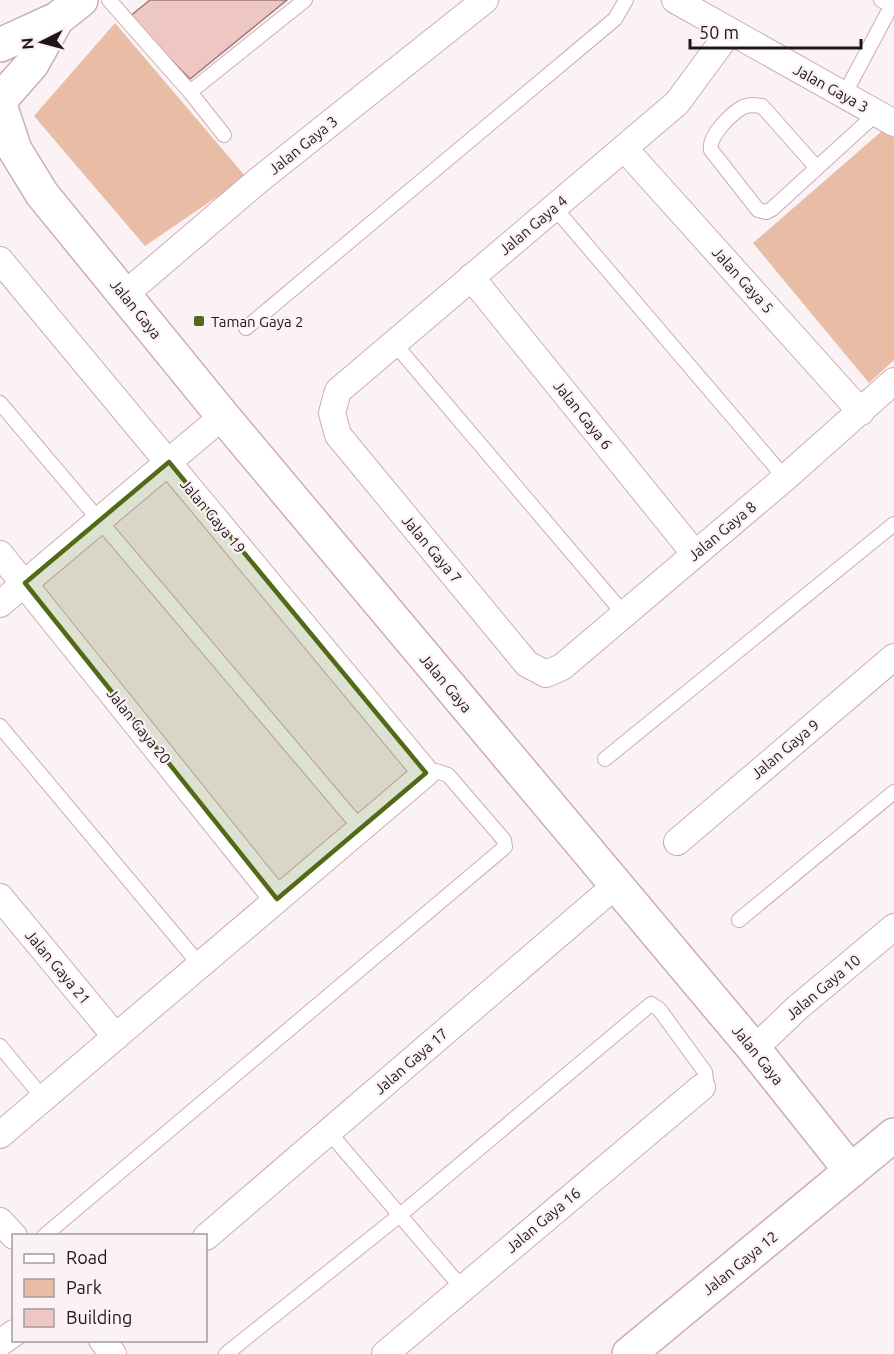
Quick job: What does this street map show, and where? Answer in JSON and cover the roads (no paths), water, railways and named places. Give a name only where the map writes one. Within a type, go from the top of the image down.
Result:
[{"type":"street","name":"Jalan Gaya 3","points":[[124,295],[256,174],[485,0]]},
{"type":"street","name":"Jalan Gaya 3","points":[[675,0],[885,118]]},
{"type":"street","points":[[0,45],[69,10]]},
{"type":"street","points":[[1,98],[32,64],[69,10]]},
{"type":"street","name":"Jalan Gaya 4","points":[[332,413],[338,391],[677,103],[730,31]]},
{"type":"street","name":"Jalan Gaya","points":[[1,98],[15,150],[42,194],[223,416],[754,1049],[851,1171]]},
{"type":"street","name":"Jalan Gaya 5","points":[[624,148],[861,412]]},
{"type":"street","name":"Jalan Gaya","points":[[0,162],[42,194]]},
{"type":"street","name":"Jalan Gaya 19","points":[[0,260],[426,773]]},
{"type":"street","name":"Jalan Gaya 6","points":[[471,277],[696,554]]},
{"type":"street","name":"Jalan Gaya 8","points":[[546,674],[562,667],[785,478],[894,381]]},
{"type":"street","name":"Jalan Gaya 7","points":[[332,413],[338,435],[527,664],[546,674]]},
{"type":"street","points":[[0,604],[223,416]]},
{"type":"street","name":"Jalan Gaya 20","points":[[0,554],[278,899]]},
{"type":"street","name":"Jalan Gaya 9","points":[[677,842],[894,657]]},
{"type":"street","points":[[0,1135],[426,773]]},
{"type":"street","name":"Jalan Gaya 17","points":[[207,1236],[616,885]]},
{"type":"street","name":"Jalan Gaya 21","points":[[0,897],[116,1037]]},
{"type":"street","name":"Jalan Gaya 10","points":[[754,1049],[797,1008],[894,927]]},
{"type":"street","name":"Jalan Gaya 16","points":[[385,1354],[702,1087]]},
{"type":"street","name":"Jalan Gaya 12","points":[[629,1354],[894,1135]]},
{"type":"street","points":[[0,1221],[12,1234]]},
{"type":"street","points":[[103,1342],[113,1354]]},
{"type":"lane","points":[[109,0],[190,92],[224,135]]},
{"type":"lane","points":[[190,92],[305,0]]},
{"type":"lane","points":[[246,328],[615,20],[626,0]]},
{"type":"lane","points":[[844,95],[890,6]]},
{"type":"lane","points":[[817,168],[762,106],[752,104],[742,108],[712,136],[709,143],[711,150],[758,210],[766,212],[817,168],[885,118]]},
{"type":"lane","points":[[554,207],[785,478]]},
{"type":"lane","points":[[394,343],[624,614]]},
{"type":"lane","points":[[0,403],[361,829]]},
{"type":"lane","points":[[605,759],[894,524]]},
{"type":"lane","points":[[0,726],[200,965]]},
{"type":"lane","points":[[46,1234],[505,847],[504,840],[448,775],[436,771],[426,773]]},
{"type":"lane","points":[[739,920],[894,792]]},
{"type":"lane","points":[[226,1354],[400,1215],[651,1004],[705,1072],[706,1080],[702,1087]]},
{"type":"lane","points":[[0,1046],[43,1098]]},
{"type":"lane","points":[[328,1131],[462,1288]]},
{"type":"place","name":"Taman Gaya 2","points":[[199,321]]}]
